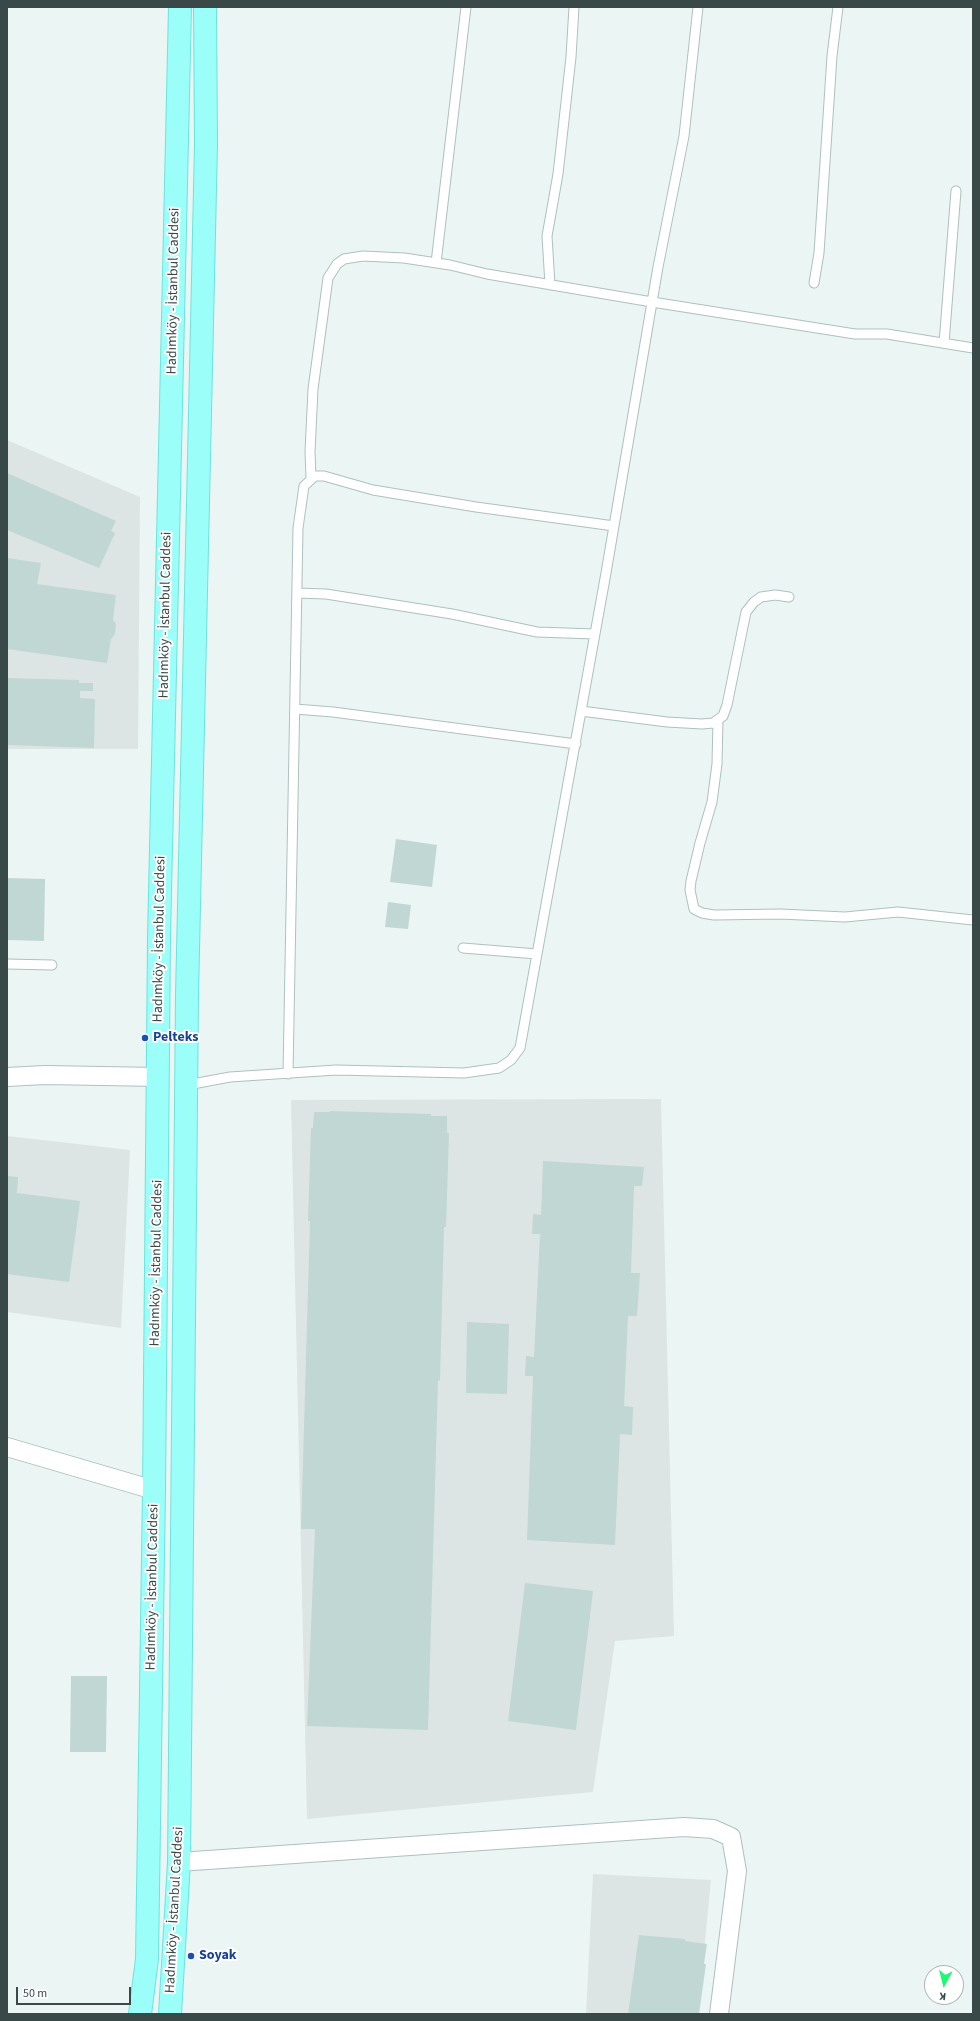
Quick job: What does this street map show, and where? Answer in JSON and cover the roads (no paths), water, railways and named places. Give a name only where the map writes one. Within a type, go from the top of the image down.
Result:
[{"type":"main road","name":"Hadımköy - İstanbul Caddesi","points":[[140,2014],[147,1959],[159,1077],[159,937],[180,7]]},
{"type":"main road","name":"Hadımköy - İstanbul Caddesi","points":[[170,2014],[179,1862],[187,994],[206,144],[205,7]]},
{"type":"street","points":[[7,1077],[45,1075],[159,1077]]},
{"type":"street","points":[[7,1447],[154,1490]]},
{"type":"street","points":[[179,1862],[684,1827],[713,1829],[731,1837],[737,1871],[719,2014]]},
{"type":"lane","points":[[436,263],[466,7]]},
{"type":"lane","points":[[550,285],[547,236],[558,174],[570,72],[574,7]]},
{"type":"lane","points":[[186,1085],[230,1078],[336,1070],[464,1073],[492,1069],[505,1065],[517,1054],[523,1041],[523,1026],[576,744],[652,302],[684,136],[698,7]]},
{"type":"lane","points":[[814,283],[819,253],[832,56],[838,7]]},
{"type":"lane","points":[[944,343],[956,192]]},
{"type":"lane","points":[[288,1074],[298,528],[303,490],[311,478],[310,452],[313,389],[328,278],[337,264],[344,259],[363,256],[404,258],[652,302],[855,334],[887,334],[973,348]]},
{"type":"lane","points":[[311,478],[324,476],[373,490],[476,507],[614,526]]},
{"type":"lane","points":[[297,593],[326,594],[444,612],[537,632],[595,634]]},
{"type":"lane","points":[[581,711],[668,722],[708,724],[718,720],[723,716],[727,706],[746,612],[754,602],[761,597],[775,595],[789,597]]},
{"type":"lane","points":[[295,709],[333,712],[576,744]]},
{"type":"lane","points":[[718,720],[717,764],[712,802],[691,881],[690,890],[694,908],[702,913],[714,915],[780,914],[845,917],[898,912],[973,920]]},
{"type":"lane","points":[[463,948],[537,954]]},
{"type":"lane","points":[[7,964],[52,965]]},
{"type":"place","name":"Pelteks","points":[[145,1038]]},
{"type":"place","name":"Soyak","points":[[191,1956]]}]
